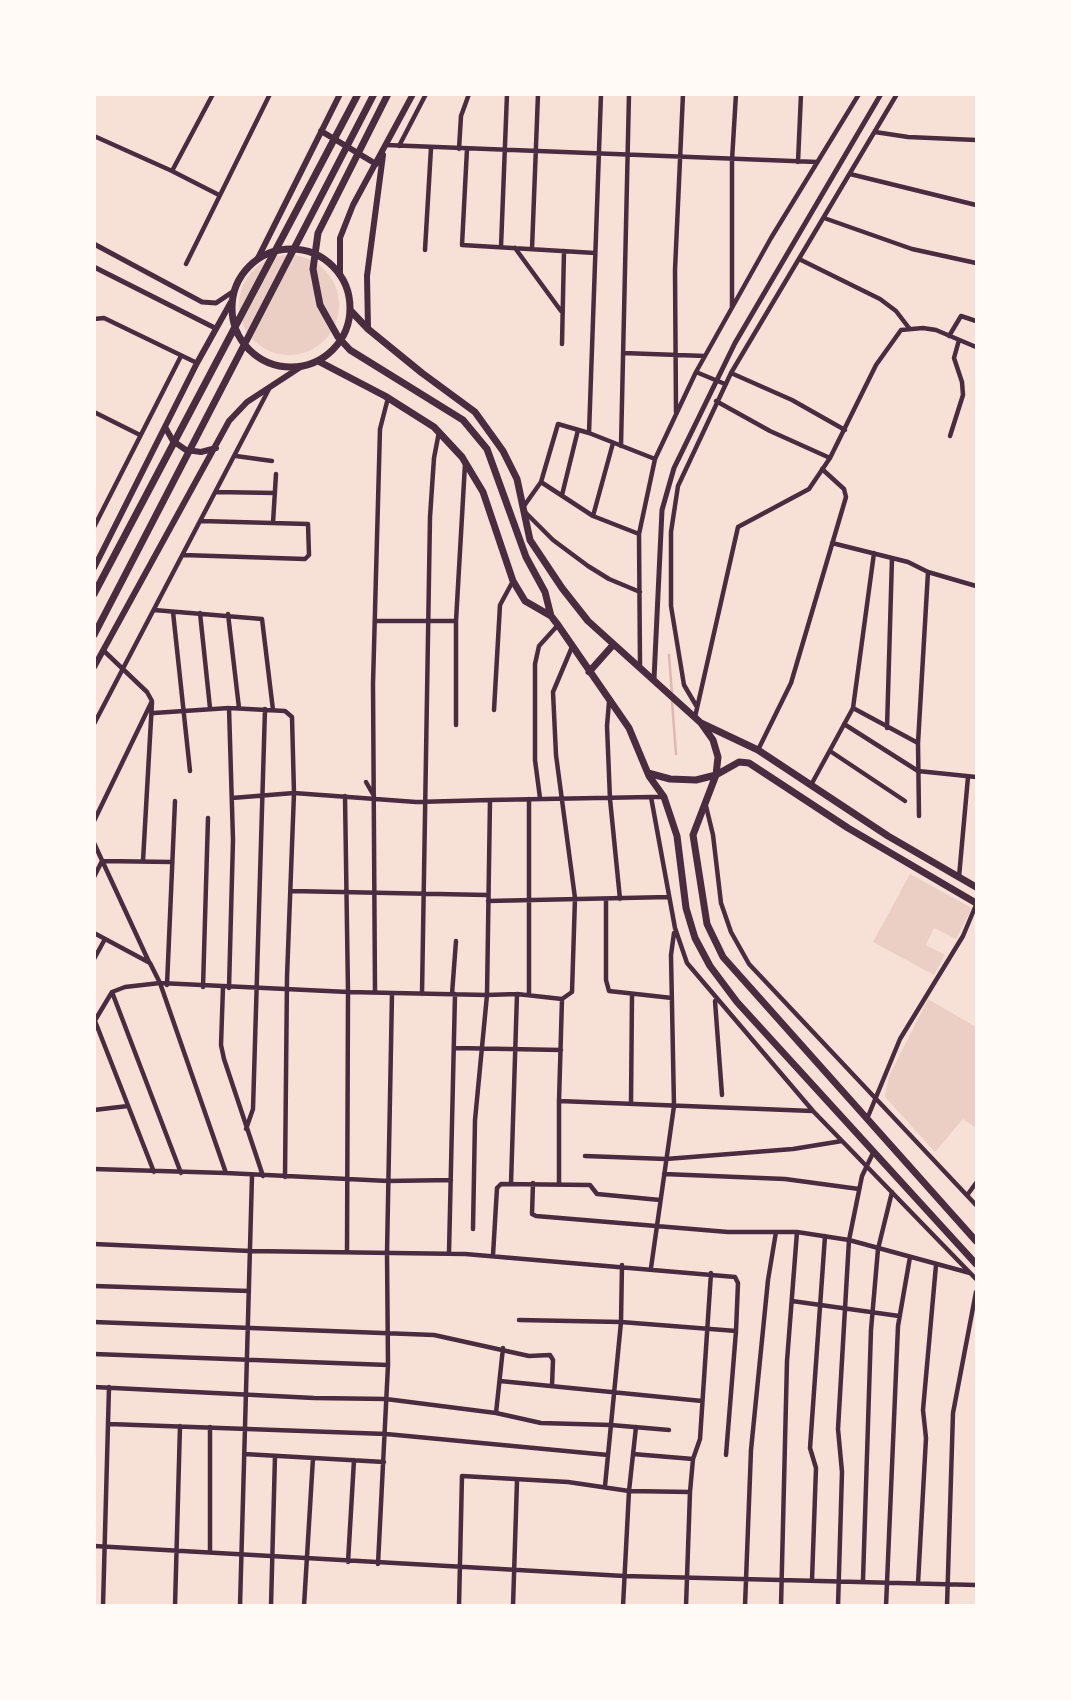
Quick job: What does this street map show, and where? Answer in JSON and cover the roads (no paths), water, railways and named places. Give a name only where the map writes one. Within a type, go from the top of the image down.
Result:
[{"type":"main road","points":[[258,258],[340,94]]},
{"type":"main road","points":[[94,594],[358,94]]},
{"type":"main road","points":[[94,635],[374,94]]},
{"type":"main road","points":[[388,94],[324,216],[314,251],[313,269],[320,305],[338,337],[364,361],[463,420],[487,449],[526,557],[545,592],[551,617]]},
{"type":"main road","points":[[340,275],[340,238],[354,205],[413,94]]},
{"type":"main road","points":[[321,131],[376,164]]},
{"type":"main road","points":[[368,329],[368,276],[385,147]]},
{"type":"main road","points":[[94,568],[215,328],[231,302],[243,272],[258,258],[279,249],[303,249],[324,258],[340,275],[348,292],[350,310],[340,341],[317,361],[302,366],[247,402],[229,421],[94,667]]},
{"type":"main road","points":[[231,302],[234,327],[247,348],[256,356],[279,366],[302,366]]},
{"type":"main road","points":[[350,310],[368,329],[475,412],[503,451],[517,479],[530,540],[588,621],[695,718],[713,740],[718,757],[716,775],[693,835],[707,924],[723,957],[976,1241]]},
{"type":"main road","points":[[317,361],[388,397],[439,432],[465,461],[483,492],[513,581],[526,601],[551,617],[558,625],[629,728],[648,772],[664,797],[677,836],[686,908],[695,938],[710,966],[737,1002],[976,1264]]},
{"type":"main road","points":[[165,427],[173,441],[186,450],[201,452],[216,448]]},
{"type":"main road","points":[[589,672],[613,645]]},
{"type":"main road","points":[[695,718],[758,750],[976,887]]},
{"type":"main road","points":[[648,772],[670,779],[696,780],[716,775],[739,762],[749,763],[848,828],[976,904]]},
{"type":"street","points":[[172,171],[213,94]]},
{"type":"street","points":[[186,264],[270,94]]},
{"type":"street","points":[[399,146],[426,94]]},
{"type":"street","points":[[459,149],[461,116],[469,94]]},
{"type":"street","points":[[501,247],[507,94]]},
{"type":"street","points":[[532,249],[538,94]]},
{"type":"street","points":[[589,433],[601,94]]},
{"type":"street","points":[[621,446],[629,94]]},
{"type":"street","points":[[676,413],[683,94]]},
{"type":"street","points":[[732,308],[732,160],[736,94]]},
{"type":"street","points":[[799,162],[801,94]]},
{"type":"street","points":[[640,666],[639,534],[654,459],[696,372],[859,94]]},
{"type":"street","points":[[656,681],[665,497],[674,468],[716,379],[881,94]]},
{"type":"street","points":[[697,707],[684,685],[670,588],[671,531],[678,486],[725,384],[897,94]]},
{"type":"street","points":[[875,132],[908,137],[976,140]]},
{"type":"street","points":[[94,136],[219,195]]},
{"type":"street","points":[[385,147],[817,162]]},
{"type":"street","points":[[425,250],[431,148]]},
{"type":"street","points":[[467,149],[461,245],[595,253]]},
{"type":"street","points":[[850,174],[976,205]]},
{"type":"street","points":[[824,218],[912,248],[976,263]]},
{"type":"street","points":[[94,244],[202,302],[216,303],[234,291]]},
{"type":"street","points":[[514,248],[562,312]]},
{"type":"street","points":[[562,344],[564,251]]},
{"type":"street","points":[[799,259],[880,299],[896,311],[909,328]]},
{"type":"street","points":[[94,267],[215,328]]},
{"type":"street","points":[[949,336],[961,316],[976,321]]},
{"type":"street","points":[[94,319],[104,318],[197,363]]},
{"type":"street","points":[[695,718],[738,527],[802,495],[830,458],[876,365],[896,334],[909,328],[936,330],[976,347]]},
{"type":"street","points":[[950,436],[962,395],[962,382],[954,358],[959,340]]},
{"type":"street","points":[[623,353],[705,356]]},
{"type":"street","points":[[94,527],[181,356]]},
{"type":"street","points":[[696,372],[725,384]]},
{"type":"street","points":[[732,373],[792,400],[845,429]]},
{"type":"street","points":[[94,724],[270,388]]},
{"type":"street","points":[[375,992],[374,797],[379,439],[388,397]]},
{"type":"street","points":[[716,401],[770,432],[830,458]]},
{"type":"street","points":[[94,412],[141,436]]},
{"type":"street","points":[[640,592],[588,566],[553,540],[524,509],[541,481],[558,424],[589,433],[654,459]]},
{"type":"street","points":[[562,495],[578,430]]},
{"type":"street","points":[[422,994],[432,483],[439,432]]},
{"type":"street","points":[[593,516],[613,443]]},
{"type":"street","points":[[236,456],[272,461]]},
{"type":"street","points":[[456,725],[457,621],[465,461]]},
{"type":"street","points":[[758,750],[791,683],[846,492],[822,469]]},
{"type":"street","points":[[273,523],[276,474]]},
{"type":"street","points":[[541,481],[593,516],[639,534]]},
{"type":"street","points":[[216,492],[275,494]]},
{"type":"street","points":[[183,555],[308,558],[310,524],[201,520]]},
{"type":"street","points":[[832,542],[892,558],[976,586]]},
{"type":"street","points":[[811,785],[853,708],[874,553]]},
{"type":"street","points":[[887,728],[892,558]]},
{"type":"street","points":[[919,816],[918,743],[928,572]]},
{"type":"street","points":[[494,710],[500,605],[513,581]]},
{"type":"street","points":[[154,610],[228,614],[262,619],[273,710]]},
{"type":"street","points":[[173,611],[190,771]]},
{"type":"street","points":[[200,613],[210,708]]},
{"type":"street","points":[[228,614],[239,708]]},
{"type":"street","points":[[376,621],[457,621]]},
{"type":"street","points":[[540,799],[536,760],[535,664],[539,646],[558,625]]},
{"type":"street","points":[[154,1172],[95,1021],[112,992],[160,983],[393,994],[529,994],[562,999],[572,992],[576,898],[556,755],[553,692],[572,647]]},
{"type":"street","points":[[104,651],[152,701],[143,861]]},
{"type":"street","points":[[94,821],[152,701]]},
{"type":"street","points":[[610,701],[607,726],[610,799],[620,899]]},
{"type":"street","points":[[229,708],[232,798],[226,987],[221,1045],[263,1176]]},
{"type":"street","points":[[153,713],[239,708],[285,710],[292,718],[294,793],[285,1177]]},
{"type":"street","points":[[853,708],[918,743]]},
{"type":"street","points":[[246,1129],[253,1108],[265,796],[265,709]]},
{"type":"street","points":[[844,724],[918,771],[976,777]]},
{"type":"street","points":[[830,751],[905,801]]},
{"type":"street","points":[[959,878],[968,777]]},
{"type":"street","points":[[366,782],[374,797]]},
{"type":"street","points":[[232,798],[294,793],[427,801],[664,797]]},
{"type":"street","points":[[345,796],[349,1179],[347,1252]]},
{"type":"street","points":[[651,797],[675,928],[687,963],[813,1111],[976,1279]]},
{"type":"street","points":[[529,799],[529,994]]},
{"type":"street","points":[[473,1229],[475,1120],[487,995],[490,800]]},
{"type":"street","points":[[167,985],[175,801]]},
{"type":"street","points":[[704,802],[711,822],[721,903],[731,932],[749,964],[976,1205]]},
{"type":"street","points":[[203,986],[208,818]]},
{"type":"street","points":[[94,843],[160,983],[226,1173]]},
{"type":"street","points":[[102,861],[172,862]]},
{"type":"street","points":[[94,877],[102,861]]},
{"type":"street","points":[[292,891],[530,899],[670,897]]},
{"type":"street","points":[[606,899],[607,987],[614,994],[672,998]]},
{"type":"street","points":[[867,1119],[900,1039],[963,936],[976,904]]},
{"type":"street","points":[[651,1268],[674,1106],[672,998],[675,928]]},
{"type":"street","points":[[94,933],[150,963]]},
{"type":"street","points":[[94,959],[105,939]]},
{"type":"street","points":[[449,1253],[456,941]]},
{"type":"street","points":[[112,992],[181,1173]]},
{"type":"street","points":[[378,1564],[389,1333],[387,1253],[393,994]]},
{"type":"street","points":[[510,1184],[517,994]]},
{"type":"street","points":[[631,1104],[632,995]]},
{"type":"street","points":[[559,1183],[562,999]]},
{"type":"street","points":[[715,999],[722,1095]]},
{"type":"street","points":[[455,1048],[561,1050]]},
{"type":"street","points":[[559,1101],[813,1111]]},
{"type":"street","points":[[94,1110],[128,1106]]},
{"type":"street","points":[[585,1156],[666,1159],[780,1151],[843,1141]]},
{"type":"street","points":[[838,1605],[842,1472],[838,1429],[849,1240],[859,1189],[866,1165],[874,1152]]},
{"type":"street","points":[[94,1169],[388,1181],[451,1180]]},
{"type":"street","points":[[664,1174],[785,1180],[859,1189]]},
{"type":"street","points":[[240,1605],[252,1176]]},
{"type":"street","points":[[533,1183],[534,1216],[657,1226],[797,1232],[849,1240],[971,1273]]},
{"type":"street","points":[[968,1194],[976,1183]]},
{"type":"street","points":[[493,1255],[497,1188],[501,1184],[590,1185],[597,1194],[660,1200]]},
{"type":"street","points":[[863,1580],[870,1427],[867,1403],[873,1313],[878,1248],[892,1191]]},
{"type":"street","points":[[745,1605],[752,1438],[768,1280],[776,1231]]},
{"type":"street","points":[[781,1605],[787,1361],[797,1232]]},
{"type":"street","points":[[812,1580],[816,1468],[810,1448],[825,1236]]},
{"type":"street","points":[[94,1244],[250,1251],[493,1255],[711,1273],[737,1278],[736,1331],[726,1455]]},
{"type":"street","points":[[886,1605],[899,1316],[910,1257]]},
{"type":"street","points":[[605,1486],[621,1322],[622,1265]]},
{"type":"street","points":[[918,1583],[926,1438],[923,1410],[936,1265]]},
{"type":"street","points":[[686,1605],[690,1492],[693,1459],[700,1447],[711,1273]]},
{"type":"street","points":[[94,1286],[249,1291]]},
{"type":"street","points":[[947,1605],[953,1413],[976,1292]]},
{"type":"street","points":[[792,1301],[899,1316]]},
{"type":"street","points":[[519,1320],[621,1322],[736,1331]]},
{"type":"street","points":[[94,1322],[434,1335],[503,1348],[529,1356],[552,1357],[552,1386]]},
{"type":"street","points":[[496,1413],[503,1348]]},
{"type":"street","points":[[94,1354],[388,1365]]},
{"type":"street","points":[[500,1381],[702,1401]]},
{"type":"street","points":[[94,1387],[386,1398],[496,1413],[541,1423],[611,1424],[669,1430]]},
{"type":"street","points":[[103,1605],[109,1387]]},
{"type":"street","points":[[109,1424],[386,1434],[608,1455]]},
{"type":"street","points":[[176,1605],[180,1426]]},
{"type":"street","points":[[210,1427],[210,1551]]},
{"type":"street","points":[[623,1605],[629,1491],[636,1427]]},
{"type":"street","points":[[244,1454],[384,1462]]},
{"type":"street","points":[[633,1454],[693,1459]]},
{"type":"street","points":[[271,1605],[275,1456]]},
{"type":"street","points":[[304,1605],[313,1458]]},
{"type":"street","points":[[348,1562],[354,1460]]},
{"type":"street","points":[[459,1605],[462,1476],[605,1486],[629,1491],[690,1492]]},
{"type":"street","points":[[513,1605],[517,1481]]},
{"type":"street","points":[[94,1546],[624,1576],[863,1580],[887,1584],[976,1585]]},
{"type":"waterway","points":[[669,655],[672,694]]},
{"type":"waterway","points":[[672,701],[676,754]]}]
